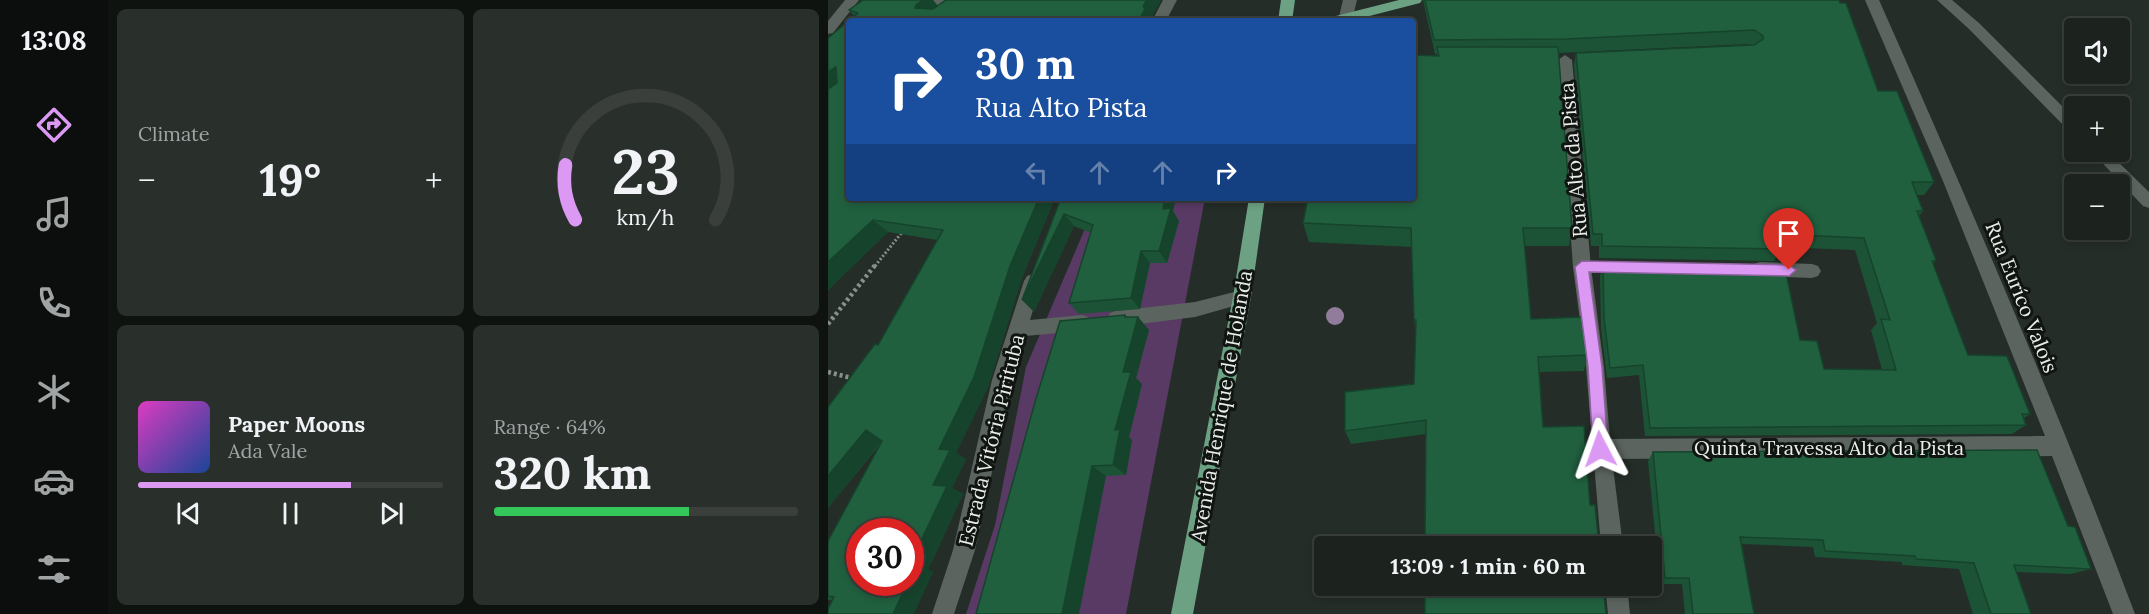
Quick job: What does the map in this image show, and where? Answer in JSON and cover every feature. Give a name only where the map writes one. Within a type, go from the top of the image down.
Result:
[{"type":"main road","points":[[1285,18],[1288,0]]},
{"type":"main road","points":[[1348,18],[1415,0]]},
{"type":"main road","name":"Avenida Henrique de Holanda","points":[[1182,614],[1242,297],[1257,201]]},
{"type":"street","points":[[828,30],[852,0]]},
{"type":"street","points":[[927,0],[959,3]]},
{"type":"street","points":[[1161,18],[1170,0]]},
{"type":"street","points":[[1342,18],[1350,0]]},
{"type":"street","name":"Rua Euríco Valois","points":[[1872,0],[1951,181],[2095,536],[2124,614]]},
{"type":"street","points":[[1944,0],[1974,26],[2064,117]]},
{"type":"street","points":[[942,16],[959,3]]},
{"type":"street","name":"Rua Alto da Pista","points":[[1565,60],[1582,267],[1595,367],[1600,449],[1611,536]]},
{"type":"street","points":[[2109,162],[2149,202]]},
{"type":"street","points":[[1582,267],[1604,267]]},
{"type":"street","points":[[1744,268],[1812,272]]},
{"type":"street","name":"Estrada Vitória Pirituba","points":[[943,614],[964,550],[1002,380],[1037,269]]},
{"type":"street","points":[[1018,329],[1179,313],[1214,307],[1242,297]]},
{"type":"street","name":"Quinta Travessa Alto da Pista","points":[[1600,449],[2057,446]]},
{"type":"street","points":[[1617,596],[1619,614]]},
{"type":"path","points":[[828,324],[908,225]]},
{"type":"path","points":[[828,372],[857,379]]},
{"type":"shaded area","points":[[1097,201],[1204,201],[1126,614],[966,614],[995,525],[1026,367]]},
{"type":"building","points":[[863,0],[923,0],[915,8],[933,9],[946,0],[1147,0],[1140,18],[852,18],[858,13],[849,10]]},
{"type":"building","points":[[1425,0],[1839,0],[1840,3],[1846,3],[1878,91],[1897,91],[1934,182],[1912,182],[1923,211],[1917,211],[1936,260],[1932,261],[1968,355],[2007,356],[2030,414],[2022,414],[2026,425],[1650,428],[1643,365],[1610,368],[1604,318],[1603,265],[1785,268],[1800,340],[1817,341],[1824,369],[1896,370],[1881,319],[1890,320],[1864,238],[1777,234],[1781,249],[1602,246],[1602,234],[1593,234],[1576,53],[1754,45],[1763,39],[1763,36],[1754,30],[1566,39],[1434,40]]},
{"type":"building","points":[[846,23],[846,201],[1038,201],[1010,266],[974,377],[939,449],[950,450],[933,485],[947,486],[924,534],[924,518],[846,518],[846,596],[901,596],[893,614],[828,614],[834,597],[828,596],[828,541],[882,441],[866,430],[828,476],[828,407],[875,344],[878,345],[943,230],[873,220],[828,262],[828,89],[837,83],[836,67],[828,72],[828,38]]},
{"type":"building","points":[[1437,47],[1558,47],[1572,228],[1523,228],[1531,319],[1583,317],[1588,355],[1538,357],[1543,427],[1584,426],[1590,505],[1595,505],[1598,536],[1425,536],[1426,420],[1345,431],[1345,392],[1414,384],[1416,320],[1414,320],[1411,228],[1303,223],[1307,201],[1416,201],[1416,55],[1439,56]]},
{"type":"building","points":[[1060,201],[1164,201],[1163,209],[1171,208],[1159,251],[1141,251],[1131,298],[1069,303],[1093,225],[1064,214],[1022,300]]},
{"type":"building","points":[[1125,315],[1125,317],[1138,317],[1123,372],[1131,372],[1115,430],[1120,429],[1113,465],[1092,466],[1062,614],[976,614],[1060,321]]},
{"type":"building","points":[[2037,450],[2068,526],[2075,527],[2091,569],[2014,565],[2031,614],[1991,614],[1974,563],[1916,559],[1915,556],[1825,551],[1823,540],[1740,537],[1754,614],[1693,614],[1689,578],[1665,578],[1653,452]]},
{"type":"building","points":[[1425,596],[1604,596],[1606,614],[1425,614]]},
{"type":"route","points":[[1600,449],[1595,367],[1582,267],[1789,270]]}]
